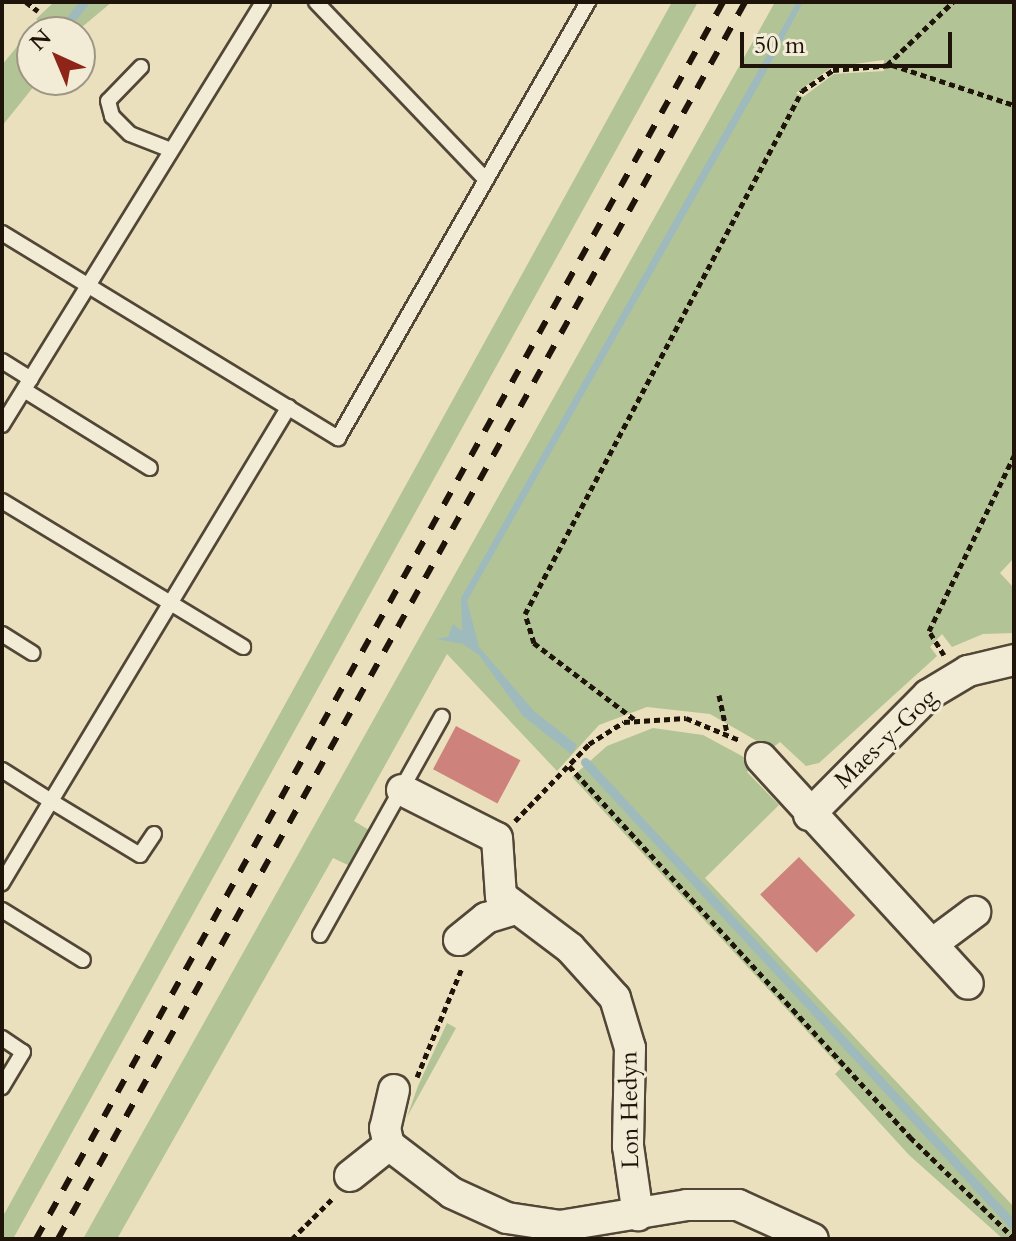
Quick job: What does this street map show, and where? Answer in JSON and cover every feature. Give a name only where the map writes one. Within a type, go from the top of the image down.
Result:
[{"type":"street","name":"Maes-y-Gog","points":[[809,815],[928,695],[958,676],[1014,660]]},
{"type":"street","points":[[761,758],[809,815],[968,984]]},
{"type":"street","points":[[402,790],[497,838]]},
{"type":"street","name":"Lon Hedyn","points":[[497,838],[498,889],[516,909],[601,978],[624,1018],[632,1083],[628,1146],[638,1215]]},
{"type":"street","points":[[459,940],[486,918],[516,909]]},
{"type":"street","points":[[932,944],[975,912]]},
{"type":"street","points":[[394,1090],[385,1128],[389,1145],[473,1205],[544,1232],[687,1205],[738,1205],[813,1239]]},
{"type":"street","points":[[350,1176],[389,1145]]},
{"type":"lane","points":[[2,425],[263,2]]},
{"type":"lane","points":[[316,2],[486,180]]},
{"type":"lane","points":[[2,233],[338,438],[588,2]]},
{"type":"lane","points":[[141,67],[108,101],[112,116],[130,134],[171,150]]},
{"type":"lane","points":[[2,361],[27,384],[150,468]]},
{"type":"lane","points":[[2,883],[289,407]]},
{"type":"lane","points":[[2,501],[243,647]]},
{"type":"lane","points":[[2,634],[33,653]]},
{"type":"lane","points":[[320,935],[442,717]]},
{"type":"lane","points":[[2,770],[140,855],[154,834]]},
{"type":"lane","points":[[2,910],[83,960]]},
{"type":"lane","points":[[2,1038],[23,1052],[2,1087]]},
{"type":"path","points":[[26,2],[38,11]]},
{"type":"path","points":[[887,65],[953,2]]},
{"type":"path","points":[[634,719],[534,643],[525,614],[802,91],[833,70],[887,65],[967,85],[1014,105]]},
{"type":"path","points":[[958,676],[929,631],[1014,456]]},
{"type":"path","points":[[719,695],[727,732]]},
{"type":"path","points":[[497,838],[587,747],[634,719],[686,718],[727,732],[761,758]]},
{"type":"path","points":[[572,764],[910,1137],[1014,1238]]},
{"type":"path","points":[[394,1090],[409,1095],[465,963],[459,940]]},
{"type":"path","points":[[292,1239],[349,1185],[350,1176]]},
{"type":"green space","points":[[54,2],[112,2],[95,16],[39,16]]},
{"type":"green space","points":[[672,2],[698,2],[13,1239],[2,1239],[2,1218]]},
{"type":"green space","points":[[775,2],[1014,2],[1014,558],[1000,573],[1014,588],[1014,633],[983,634],[952,647],[942,634],[930,647],[937,656],[819,763],[806,766],[780,742],[771,749],[710,714],[647,707],[599,725],[557,771],[447,654],[354,821],[369,830],[350,866],[333,858],[117,1239],[83,1239]],"holes":[[[884,60],[884,71],[834,74],[803,97],[796,93],[832,67]]]},
{"type":"green space","points":[[16,48],[16,96],[26,96],[2,126],[2,65]]},
{"type":"green space","points":[[653,728],[703,735],[755,763],[747,772],[779,805],[705,878],[1014,1207],[1014,1239],[1003,1239],[909,1155],[835,1074],[841,1068],[572,777],[607,746]]},
{"type":"green space","points":[[447,1023],[456,1028],[407,1117],[418,1086]]},
{"type":"water","points":[[797,2],[803,2],[760,83],[467,601],[479,647],[534,711],[577,745],[571,754],[523,716],[479,655],[463,644],[436,639],[448,637],[453,624],[462,631],[461,598]]},
{"type":"building","points":[[456,726],[520,760],[497,804],[433,769]]},
{"type":"building","points":[[799,857],[855,915],[816,953],[760,895]]},
{"type":"waterway","points":[[73,16],[84,2]]},
{"type":"waterway","points":[[585,762],[1014,1226]]},
{"type":"railway","points":[[36,1239],[723,2]]},
{"type":"railway","points":[[58,1239],[745,2]]}]
